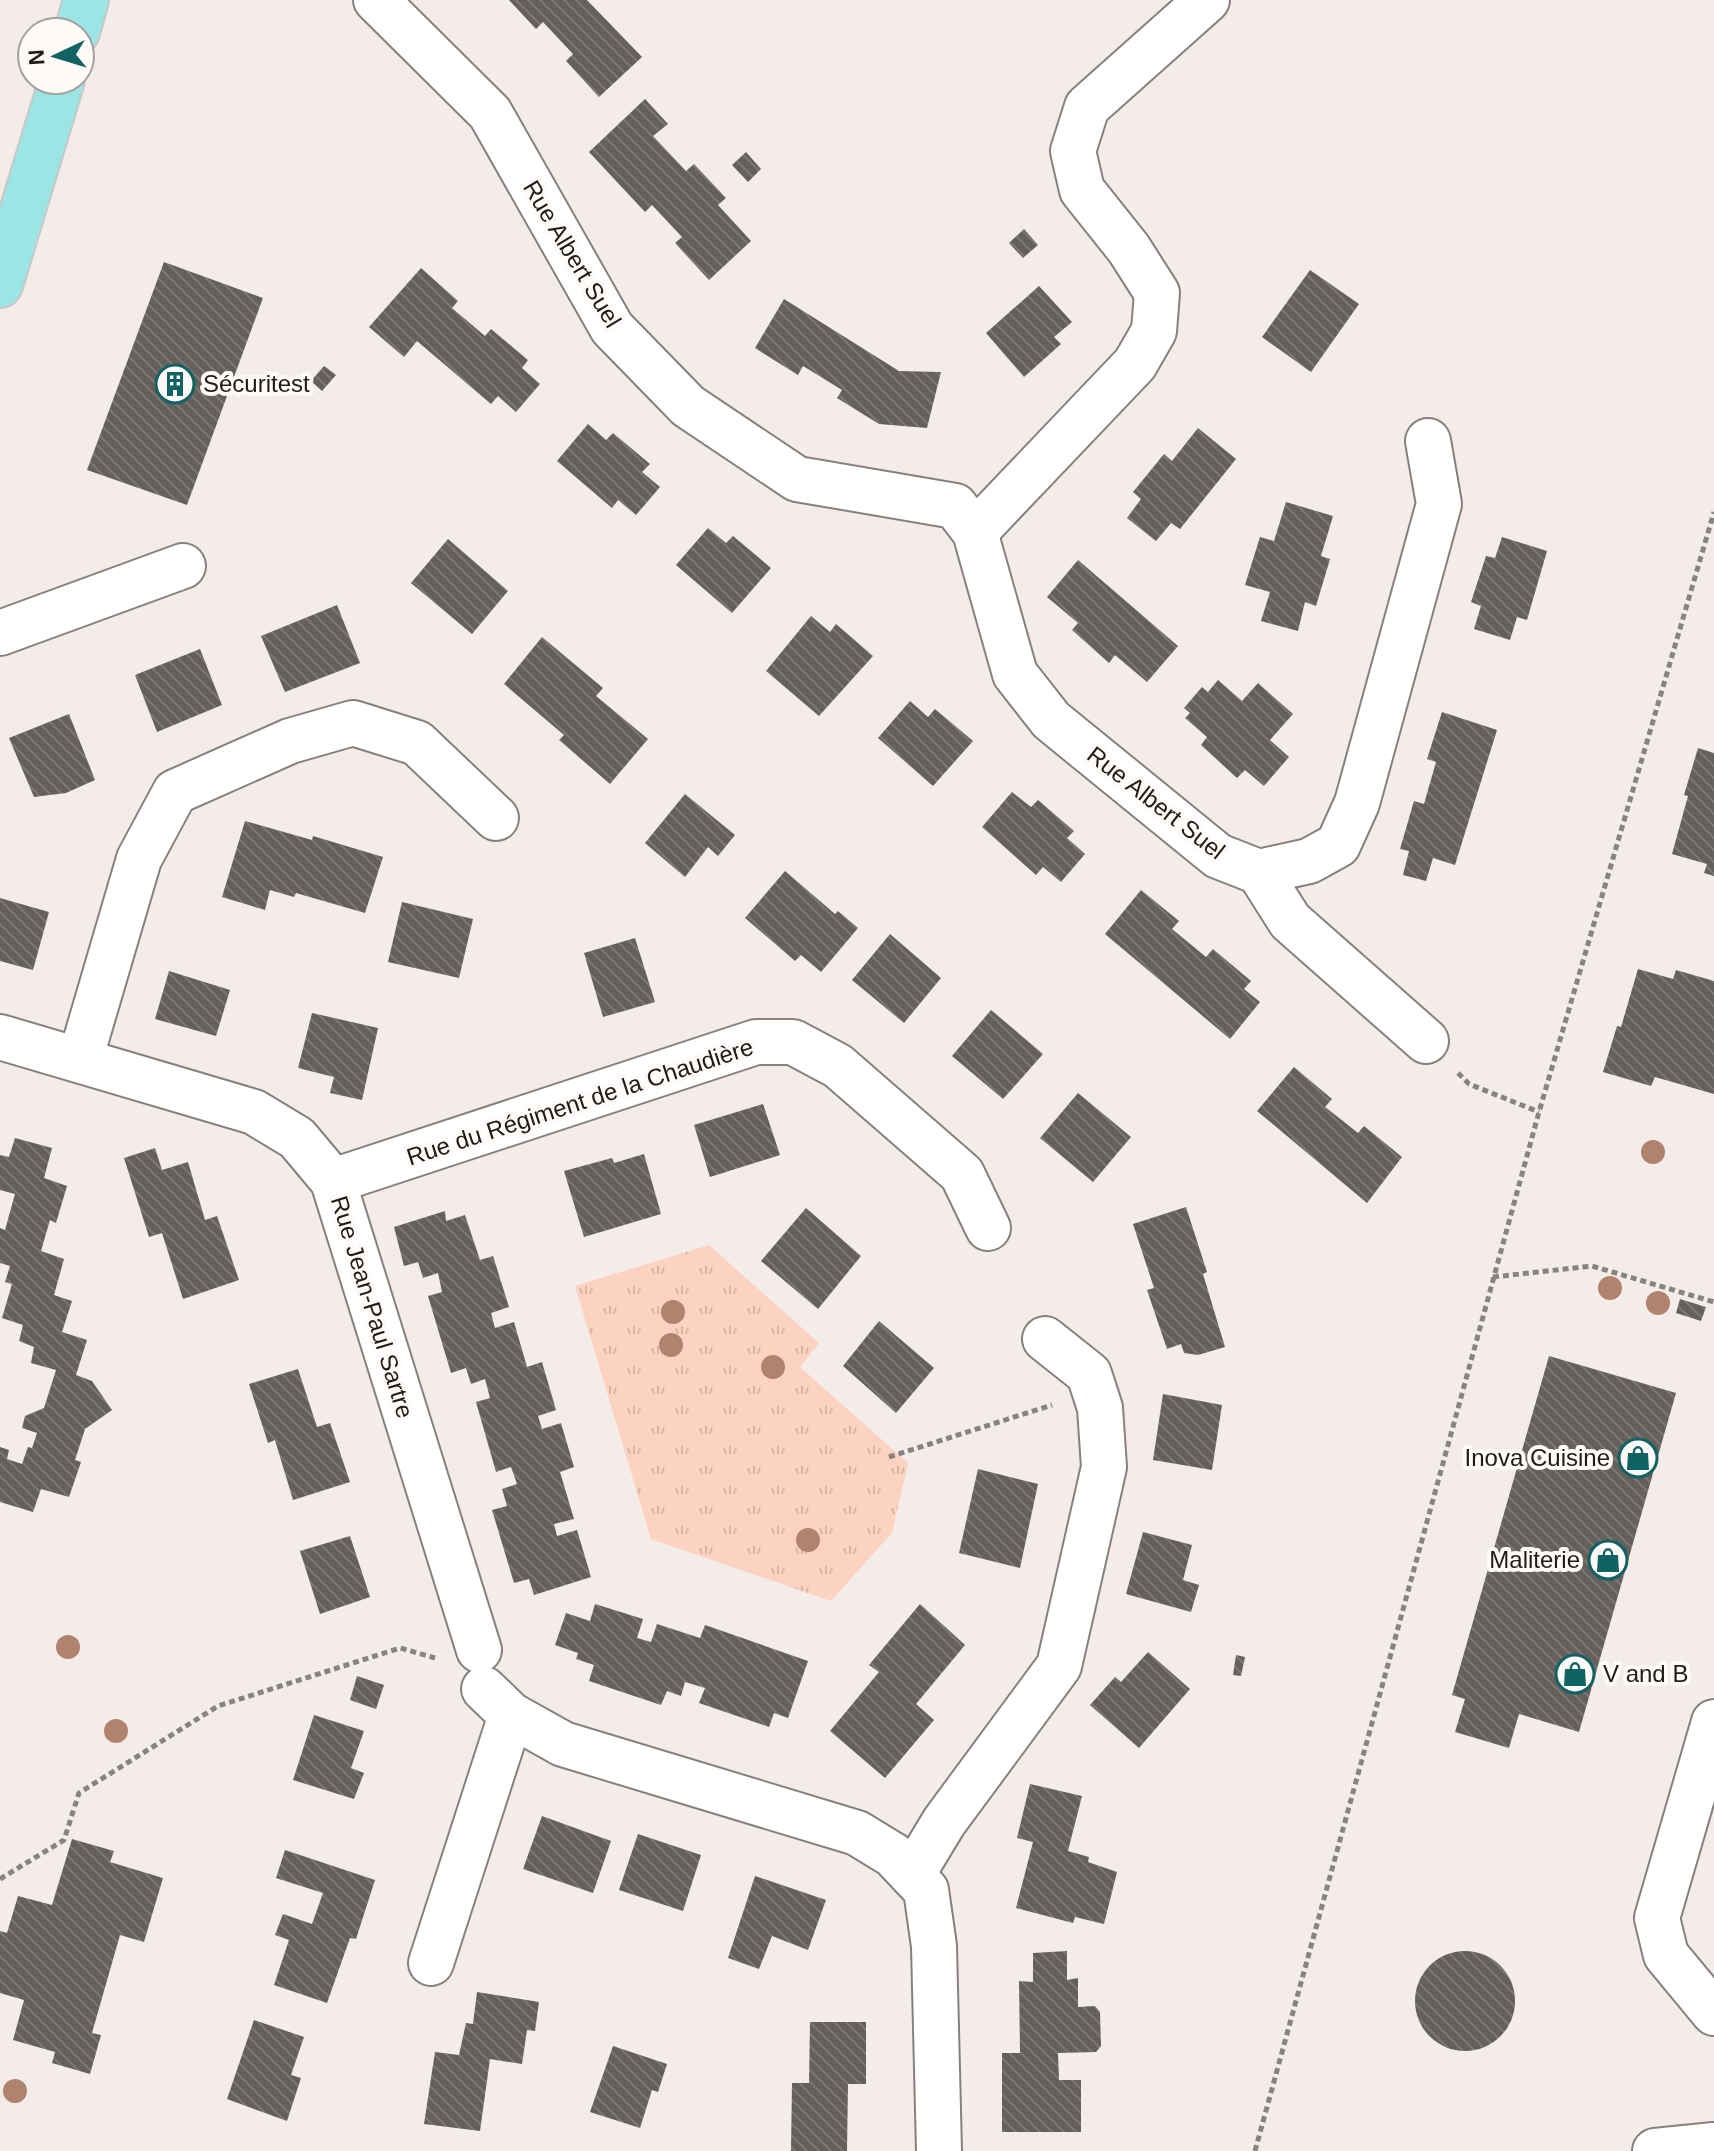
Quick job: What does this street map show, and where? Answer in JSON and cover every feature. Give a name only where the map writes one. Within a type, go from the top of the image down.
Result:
[{"type":"main road","points":[[0,285],[57,96]]},
{"type":"street","name":"Rue Albert Suel","points":[[376,0],[490,113],[612,328],[688,406],[797,479],[955,506],[975,532],[1015,674],[1051,720],[1218,856],[1259,872]]},
{"type":"street","points":[[975,532],[1135,364],[1154,331],[1157,293],[1129,249],[1082,190],[1073,151],[1087,107],[1207,0]]},
{"type":"street","points":[[1426,1041],[1290,921],[1259,872],[1309,861],[1338,845],[1357,803],[1439,504],[1428,441]]},
{"type":"street","points":[[0,633],[183,566]]},
{"type":"street","points":[[80,1060],[139,859],[175,792],[290,741],[353,723],[417,743],[496,818]]},
{"type":"street","name":"Rue Jean-Paul Sartre","points":[[0,1037],[254,1112],[297,1138],[333,1181],[479,1678]]},
{"type":"street","name":"Rue du Régiment de la Chaudière","points":[[333,1181],[756,1042],[793,1042],[838,1066],[962,1174],[988,1228]]},
{"type":"street","points":[[912,1875],[944,1822],[1059,1666],[1104,1467],[1100,1408],[1089,1374],[1045,1339]]},
{"type":"street","points":[[431,1963],[479,1678],[563,1744],[857,1833],[893,1855],[926,1890],[934,1946],[939,2151]]},
{"type":"street","points":[[1714,1722],[1657,1918],[1666,1955],[1714,2013]]},
{"type":"street","points":[[1655,2151],[1714,2145]]},
{"type":"path","points":[[1255,2151],[1539,1112],[1714,512]]},
{"type":"path","points":[[1426,1041],[1469,1084],[1539,1112]]},
{"type":"path","points":[[1493,1277],[1592,1266],[1714,1302]]},
{"type":"path","points":[[889,1457],[1095,1391]]},
{"type":"path","points":[[0,1879],[64,1840],[79,1793],[218,1706],[400,1648],[479,1678]]},
{"type":"green space","points":[[709,1245],[819,1343],[800,1367],[908,1463],[892,1533],[831,1601],[651,1539],[575,1286]]},
{"type":"building","points":[[509,0],[587,0],[642,57],[599,97],[566,61],[573,54],[543,22],[536,29]]},
{"type":"building","points":[[645,99],[668,124],[653,136],[686,171],[694,164],[726,198],[718,205],[751,241],[709,280],[675,243],[682,237],[652,205],[645,212],[589,152]]},
{"type":"building","points":[[746,152],[761,169],[748,182],[732,165]]},
{"type":"building","points":[[1024,229],[1038,245],[1023,258],[1009,243]]},
{"type":"building","name":"Sécuritest","points":[[164,262],[263,298],[187,505],[87,470]]},
{"type":"building","points":[[421,268],[458,301],[452,308],[485,336],[491,329],[528,360],[522,368],[540,384],[516,412],[498,396],[491,404],[417,341],[404,357],[369,327]]},
{"type":"building","points":[[1310,270],[1359,304],[1311,372],[1262,337]]},
{"type":"building","points":[[1039,286],[1072,322],[1054,337],[1061,344],[1024,377],[986,333]]},
{"type":"building","points":[[784,299],[899,371],[941,372],[927,428],[879,424],[837,398],[842,390],[803,366],[798,375],[755,348]]},
{"type":"building","points":[[324,366],[336,375],[322,391],[311,381]]},
{"type":"building","points":[[588,424],[606,440],[613,433],[650,464],[642,472],[660,487],[636,515],[618,500],[612,508],[557,461]]},
{"type":"building","points":[[1198,428],[1236,459],[1180,529],[1171,523],[1156,541],[1127,518],[1141,499],[1133,492],[1164,454],[1172,461]]},
{"type":"building","points":[[1286,502],[1333,516],[1321,556],[1330,559],[1316,606],[1305,602],[1298,631],[1261,621],[1270,592],[1245,585],[1260,537],[1274,541]]},
{"type":"building","points":[[708,528],[726,543],[733,536],[771,568],[732,613],[676,565]]},
{"type":"building","points":[[1502,537],[1547,551],[1527,620],[1517,617],[1510,640],[1474,629],[1481,606],[1471,602],[1486,556],[1495,558]]},
{"type":"building","points":[[448,539],[508,591],[472,634],[411,583]]},
{"type":"building","points":[[1078,560],[1178,646],[1147,682],[1115,655],[1109,663],[1072,630],[1078,623],[1047,597]]},
{"type":"building","points":[[337,605],[360,663],[285,692],[261,636]]},
{"type":"building","points":[[811,616],[830,632],[836,624],[873,656],[819,716],[766,671]]},
{"type":"building","points":[[542,637],[603,688],[596,696],[648,739],[610,784],[559,740],[564,735],[504,684]]},
{"type":"building","points":[[200,649],[222,705],[157,732],[135,675]]},
{"type":"building","points":[[1218,680],[1242,701],[1258,683],[1293,714],[1270,740],[1289,757],[1264,786],[1245,770],[1237,778],[1201,745],[1207,737],[1185,718],[1190,713],[1184,708],[1202,687],[1208,692]]},
{"type":"building","points":[[910,701],[928,717],[935,709],[973,741],[933,786],[878,738]]},
{"type":"building","points":[[1442,712],[1497,730],[1455,865],[1433,858],[1426,881],[1403,875],[1409,851],[1400,849],[1414,801],[1424,804],[1436,762],[1427,759]]},
{"type":"building","points":[[69,714],[95,780],[66,793],[34,797],[9,738]]},
{"type":"building","points":[[1698,748],[1714,753],[1714,876],[1704,873],[1707,864],[1672,854],[1688,796],[1684,795]]},
{"type":"building","points":[[1012,792],[1031,807],[1038,800],[1074,831],[1067,838],[1085,854],[1061,882],[1043,867],[1036,875],[982,827]]},
{"type":"building","points":[[685,794],[735,835],[718,856],[708,847],[685,877],[645,843]]},
{"type":"building","points":[[245,821],[312,840],[313,836],[383,857],[365,913],[296,893],[294,897],[270,890],[265,910],[222,897]]},
{"type":"building","points":[[785,871],[835,914],[838,911],[858,928],[821,972],[801,955],[795,961],[745,918]]},
{"type":"building","points":[[1141,890],[1179,921],[1172,929],[1206,957],[1213,949],[1251,981],[1244,989],[1260,1002],[1230,1039],[1105,934]]},
{"type":"building","points":[[0,898],[49,912],[33,970],[0,961]]},
{"type":"building","points":[[402,902],[473,919],[459,978],[388,962]]},
{"type":"building","points":[[890,934],[941,978],[904,1023],[852,980]]},
{"type":"building","points":[[635,938],[655,1002],[603,1017],[584,953]]},
{"type":"building","points":[[1638,969],[1673,979],[1676,970],[1714,981],[1714,1094],[1655,1077],[1651,1086],[1603,1072],[1617,1026],[1621,1027]]},
{"type":"building","points":[[169,971],[230,990],[216,1036],[155,1019]]},
{"type":"building","points":[[991,1010],[1043,1054],[1003,1099],[952,1056]]},
{"type":"building","points":[[312,1013],[378,1028],[362,1100],[330,1093],[334,1077],[298,1068]]},
{"type":"building","points":[[1294,1067],[1332,1099],[1325,1107],[1358,1133],[1364,1126],[1402,1157],[1367,1203],[1257,1111]]},
{"type":"building","points":[[1078,1093],[1131,1137],[1093,1182],[1040,1138]]},
{"type":"building","points":[[763,1104],[780,1155],[710,1177],[694,1125]]},
{"type":"building","points":[[15,1138],[52,1148],[44,1178],[67,1186],[56,1223],[50,1220],[41,1251],[64,1259],[54,1295],[72,1301],[62,1332],[87,1340],[76,1375],[92,1381],[112,1410],[85,1429],[75,1460],[81,1462],[69,1497],[41,1489],[33,1512],[0,1502],[0,1447],[9,1450],[7,1459],[22,1464],[37,1433],[22,1428],[25,1416],[44,1408],[56,1370],[31,1363],[34,1347],[19,1341],[23,1325],[2,1318],[12,1284],[5,1282],[10,1266],[0,1263],[0,1228],[5,1230],[15,1194],[0,1190],[0,1155],[9,1157]]},
{"type":"building","points":[[155,1148],[162,1170],[188,1162],[205,1220],[217,1216],[239,1280],[183,1299],[162,1233],[149,1237],[124,1158]]},
{"type":"building","points":[[644,1154],[661,1214],[584,1237],[564,1171],[612,1158],[614,1163]]},
{"type":"building","points":[[1186,1207],[1207,1272],[1203,1274],[1225,1347],[1198,1355],[1184,1353],[1181,1344],[1167,1349],[1147,1290],[1154,1288],[1133,1224]]},
{"type":"building","points":[[806,1208],[861,1256],[818,1309],[761,1261]]},
{"type":"building","points":[[445,1211],[446,1221],[465,1215],[480,1260],[493,1256],[509,1307],[491,1313],[495,1328],[514,1322],[527,1367],[542,1362],[556,1410],[538,1416],[542,1429],[561,1423],[574,1467],[560,1472],[574,1519],[554,1524],[557,1536],[577,1530],[591,1577],[534,1595],[529,1579],[514,1583],[492,1510],[507,1506],[502,1489],[517,1484],[511,1467],[496,1472],[476,1402],[490,1398],[485,1379],[471,1384],[466,1368],[451,1373],[428,1296],[442,1292],[438,1273],[423,1278],[418,1262],[404,1266],[394,1227]]},
{"type":"building","points":[[1680,1299],[1706,1307],[1701,1321],[1676,1313]]},
{"type":"building","points":[[879,1321],[934,1368],[896,1413],[843,1366]]},
{"type":"building","points":[[1549,1356],[1676,1393],[1579,1732],[1519,1714],[1509,1748],[1455,1732],[1465,1699],[1452,1695]]},
{"type":"building","points":[[298,1369],[317,1427],[330,1423],[350,1482],[293,1500],[275,1440],[268,1443],[249,1384]]},
{"type":"building","points":[[1163,1394],[1222,1405],[1212,1470],[1153,1460]]},
{"type":"building","points":[[978,1469],[1038,1484],[1020,1568],[959,1553]]},
{"type":"building","points":[[1143,1532],[1192,1545],[1183,1580],[1199,1585],[1191,1612],[1126,1594]]},
{"type":"building","points":[[350,1536],[370,1597],[320,1614],[300,1551]]},
{"type":"building","points":[[595,1604],[643,1619],[637,1638],[651,1642],[657,1624],[700,1638],[705,1625],[808,1661],[788,1718],[774,1713],[769,1727],[699,1703],[705,1688],[685,1682],[681,1696],[667,1691],[661,1705],[589,1681],[594,1665],[576,1659],[578,1653],[555,1645],[566,1613],[590,1621]]},
{"type":"building","points":[[920,1604],[965,1645],[916,1704],[934,1720],[885,1778],[830,1731],[879,1672],[869,1665]]},
{"type":"building","points":[[1148,1652],[1190,1689],[1139,1748],[1090,1705],[1115,1677],[1121,1682]]},
{"type":"building","points":[[1236,1655],[1245,1657],[1241,1676],[1233,1675]]},
{"type":"building","points":[[357,1676],[384,1685],[376,1709],[350,1700]]},
{"type":"building","points":[[314,1715],[364,1731],[351,1768],[364,1773],[354,1799],[293,1780]]},
{"type":"building","points":[[1030,1784],[1082,1796],[1068,1851],[1089,1857],[1088,1862],[1117,1872],[1104,1924],[1075,1917],[1073,1923],[1016,1908],[1033,1842],[1017,1838]]},
{"type":"building","points":[[542,1816],[611,1841],[593,1893],[523,1869]]},
{"type":"building","points":[[638,1834],[701,1855],[683,1911],[619,1890]]},
{"type":"building","points":[[72,1839],[114,1851],[110,1862],[163,1878],[144,1942],[120,1935],[92,2033],[101,2035],[90,2074],[52,2063],[55,2052],[13,2040],[24,2000],[0,1993],[0,1931],[7,1933],[18,1896],[52,1905]]},
{"type":"building","points":[[285,1850],[375,1880],[356,1939],[350,1938],[327,2003],[274,1985],[289,1940],[275,1935],[283,1914],[312,1924],[323,1893],[276,1878]]},
{"type":"building","points":[[755,1876],[826,1900],[808,1950],[772,1936],[759,1969],[728,1958]]},
{"type":"building","points":[[1067,1951],[1067,1980],[1078,1978],[1078,2007],[1095,2006],[1100,2012],[1101,2046],[1096,2052],[1058,2053],[1059,2080],[1081,2080],[1081,2132],[1002,2132],[1002,2053],[1020,2053],[1019,1981],[1033,1982],[1033,1953]]},
{"type":"building","points":[[1465,1951],[1493,1959],[1507,1973],[1515,2001],[1507,2029],[1493,2043],[1465,2051],[1437,2043],[1423,2029],[1415,2001],[1423,1973],[1437,1959]]},
{"type":"building","points":[[477,1992],[539,2002],[535,2031],[527,2030],[522,2064],[490,2059],[480,2131],[424,2124],[435,2052],[459,2055],[466,2023],[473,2024]]},
{"type":"building","points":[[254,2020],[304,2037],[291,2075],[301,2078],[287,2121],[227,2099]]},
{"type":"building","points":[[810,2022],[866,2022],[866,2084],[848,2084],[847,2151],[791,2151],[792,2083],[809,2083]]},
{"type":"building","points":[[613,2046],[667,2064],[658,2092],[652,2090],[640,2128],[590,2112]]},
{"type":"place","name":"Sécuritest","points":[[175,384]]},
{"type":"place","name":"Inova Cuisine","points":[[1638,1458]]},
{"type":"place","name":"Maliterie","points":[[1608,1560]]},
{"type":"place","name":"V and B","points":[[1575,1674]]}]
